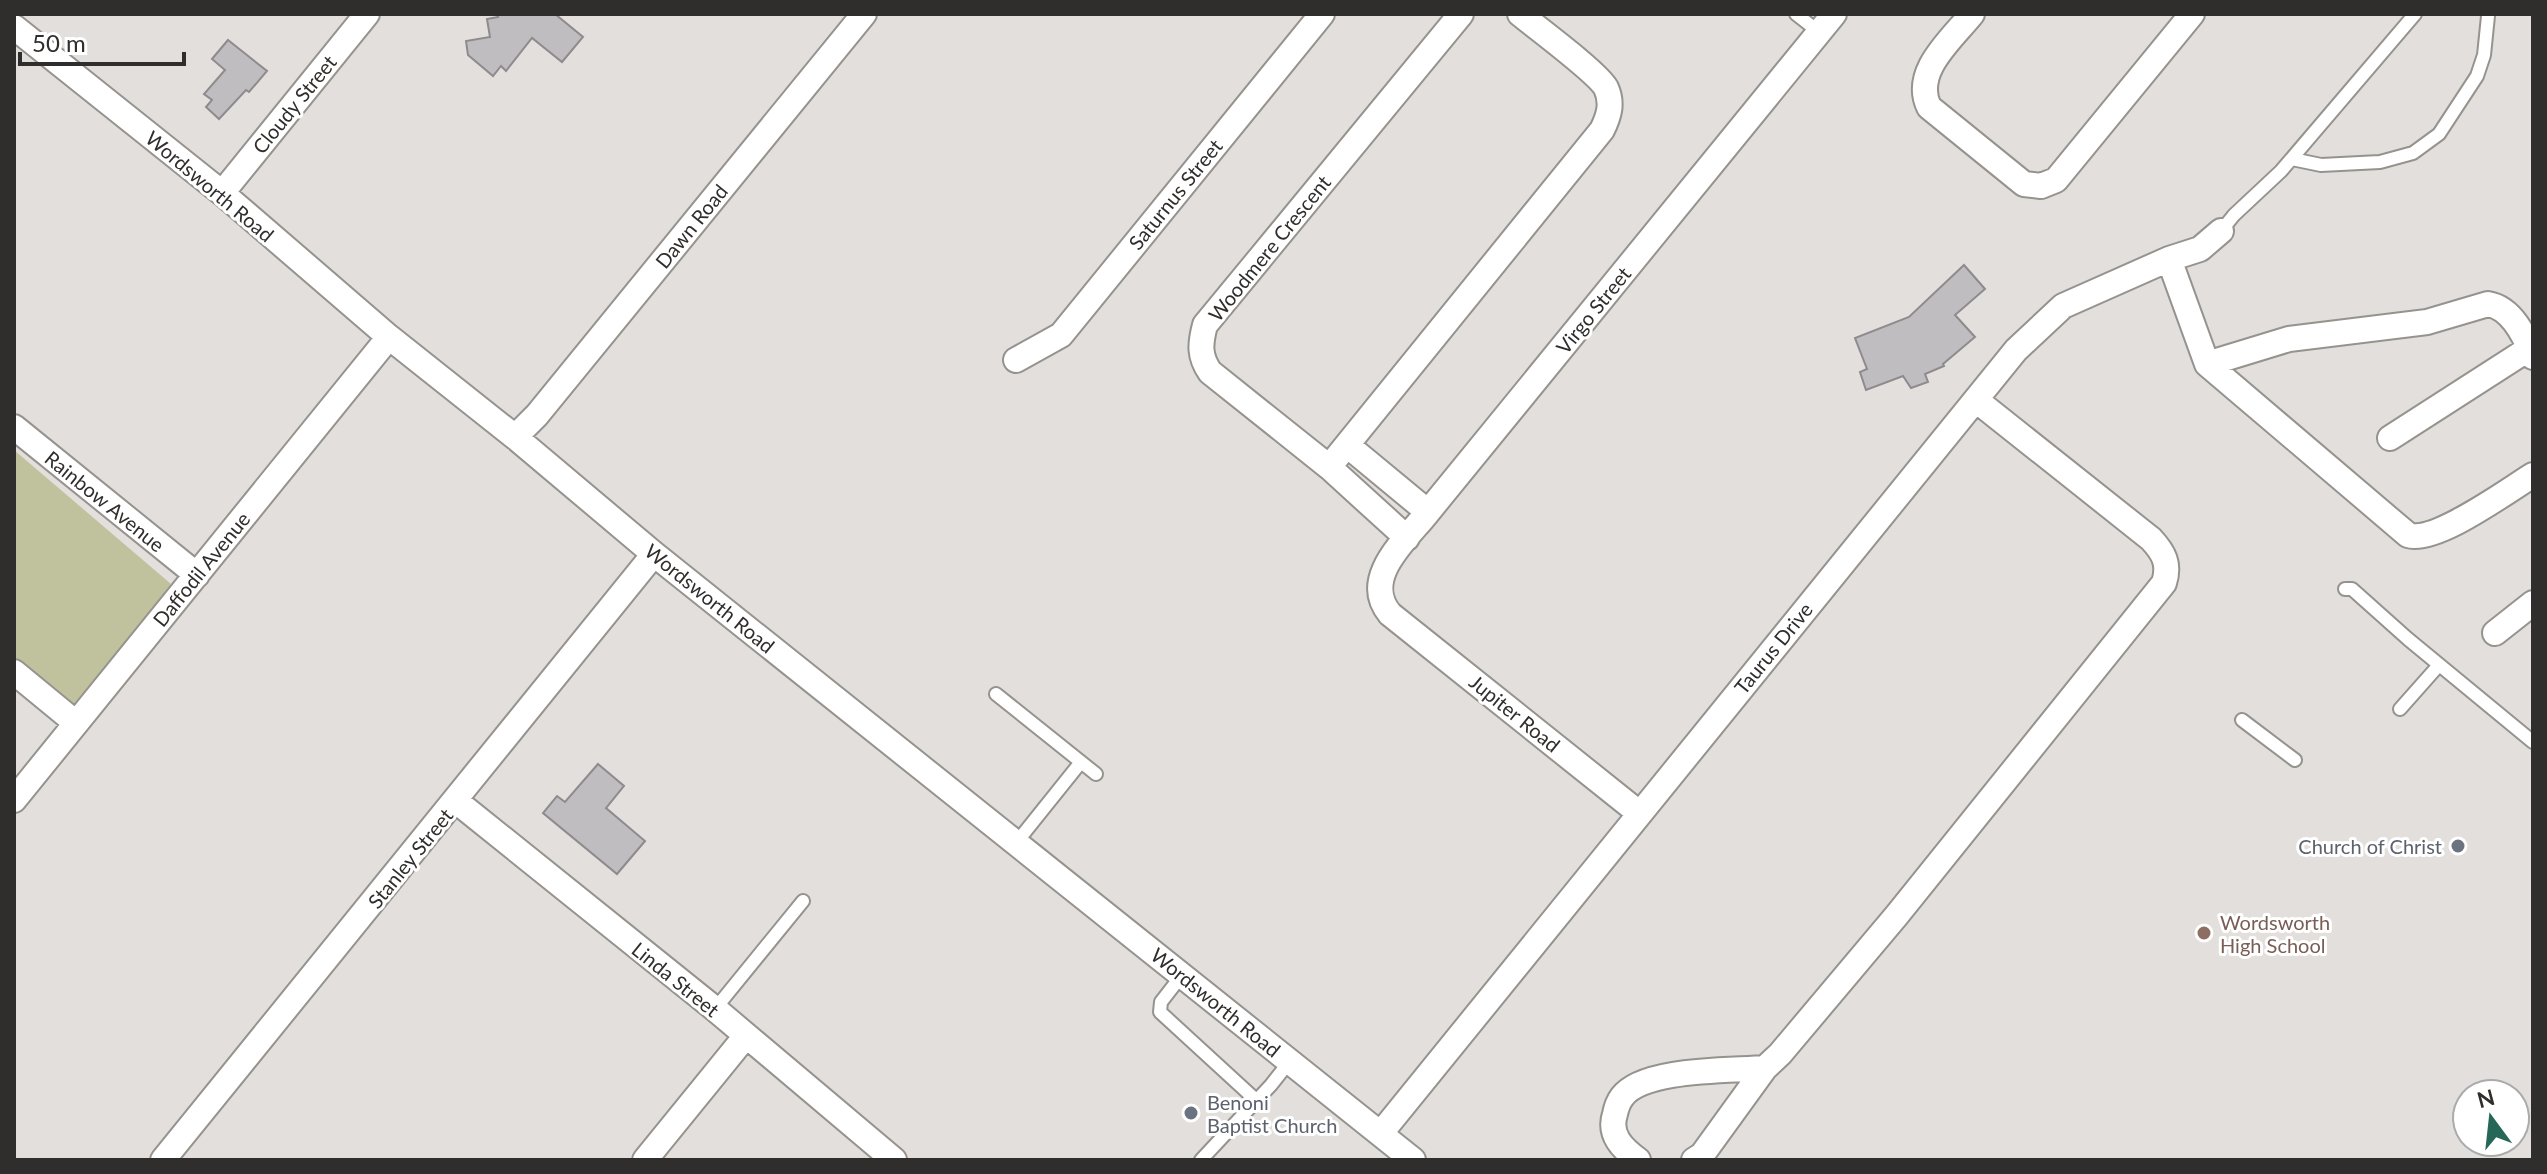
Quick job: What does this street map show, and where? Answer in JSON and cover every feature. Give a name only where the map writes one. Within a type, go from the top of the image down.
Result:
[{"type":"street","name":"Cloudy Street","points":[[222,193],[367,14]]},
{"type":"street","name":"Dawn Road","points":[[515,437],[537,415],[864,14]]},
{"type":"street","name":"Saturnus Street","points":[[1016,360],[1061,335],[1322,14]]},
{"type":"street","name":"Woodmere Crescent","points":[[1407,538],[1329,467],[1210,372],[1201,357],[1205,325],[1461,14]]},
{"type":"street","points":[[1329,467],[1602,130],[1609,116],[1609,98],[1601,81],[1520,14]]},
{"type":"street","points":[[1972,14],[1929,67],[1923,84],[1925,99],[1929,107],[2024,184],[2036,186],[2056,180],[2192,14]]},
{"type":"street","name":"Virgo Street","points":[[1390,614],[1383,605],[1379,591],[1386,565],[1827,23]]},
{"type":"street","name":"Wordsworth Road","points":[[14,27],[222,193],[389,337],[515,437],[654,554],[1413,1160]]},
{"type":"street","name":"Taurus Drive","points":[[1381,1133],[2016,350],[2063,306],[2169,259],[2200,249],[2221,231]]},
{"type":"street","points":[[2169,259],[2207,364],[2413,537],[2439,532],[2533,475]]},
{"type":"street","points":[[2207,364],[2289,339],[2427,322],[2488,304],[2510,314],[2531,353],[2390,438]]},
{"type":"street","name":"Daffodil Avenue","points":[[14,800],[389,337]]},
{"type":"street","points":[[1694,1160],[1702,1155],[1765,1068],[1897,915],[2164,583],[2167,572],[2165,559],[2151,539],[1976,400]]},
{"type":"street","name":"Rainbow Avenue","points":[[14,427],[197,575]]},
{"type":"street","points":[[1347,445],[1428,512]]},
{"type":"street","name":"Stanley Street","points":[[163,1160],[654,554]]},
{"type":"street","points":[[2495,633],[2533,603]]},
{"type":"street","name":"Jupiter Road","points":[[1390,614],[1639,813]]},
{"type":"street","points":[[14,672],[76,723]]},
{"type":"street","name":"Linda Street","points":[[456,801],[715,1009],[894,1160]]},
{"type":"street","points":[[645,1160],[745,1037]]},
{"type":"street","points":[[1638,1160],[1623,1148],[1615,1136],[1613,1118],[1622,1096],[1638,1084],[1660,1077],[1765,1068]]},
{"type":"lane","points":[[1796,14],[1827,23]]},
{"type":"lane","points":[[2221,231],[2292,159],[2415,14]]},
{"type":"lane","points":[[2292,159],[2321,165],[2380,162],[2413,153],[2439,134],[2477,76],[2484,55],[2488,16]]},
{"type":"lane","points":[[2345,589],[2352,589],[2533,742]]},
{"type":"lane","points":[[2400,709],[2439,665]]},
{"type":"lane","points":[[996,694],[1096,774]]},
{"type":"lane","points":[[2242,720],[2295,760]]},
{"type":"lane","points":[[1016,843],[1081,762]]},
{"type":"lane","points":[[715,1009],[803,901]]},
{"type":"lane","points":[[1182,975],[1161,1002],[1160,1012],[1257,1101]]},
{"type":"lane","points":[[1201,1160],[1290,1061]]},
{"type":"green space","points":[[14,450],[171,584],[73,713],[14,665]]},
{"type":"building","points":[[497,14],[555,14],[583,37],[562,62],[532,38],[506,71],[501,66],[493,76],[468,55],[466,41],[490,37],[487,19],[498,17]]},
{"type":"building","points":[[228,40],[267,71],[219,119],[206,107],[212,100],[204,94],[225,70],[212,59]]},
{"type":"building","points":[[1964,265],[1985,289],[1955,315],[1975,337],[1944,366],[1925,374],[1928,382],[1911,388],[1903,376],[1866,390],[1860,372],[1867,369],[1855,338],[1909,317]]},
{"type":"building","points":[[598,764],[624,786],[606,808],[645,841],[617,874],[543,813],[557,796],[565,802]]},
{"type":"place","name":"Church of Christ","points":[[2458,846]]},
{"type":"place","name":"Wordsworth High School","points":[[2204,933]]},
{"type":"place","name":"Benoni Baptist Church","points":[[1191,1113]]}]
